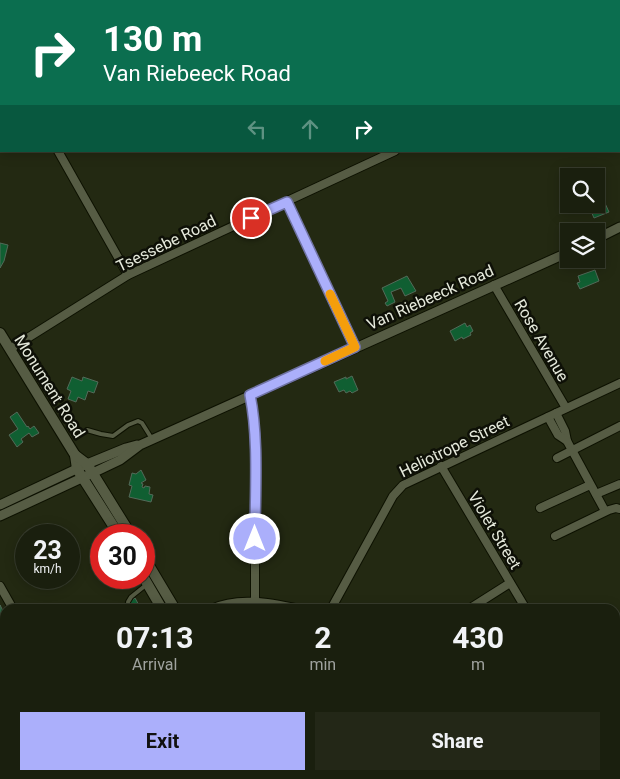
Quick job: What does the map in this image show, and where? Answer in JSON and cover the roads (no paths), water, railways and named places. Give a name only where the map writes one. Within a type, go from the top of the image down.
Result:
[{"type":"main road","name":"Monument Road","points":[[0,333],[85,471],[123,524]]},
{"type":"main road","name":"Monument Road","points":[[85,471],[112,524]]},
{"type":"main road","points":[[155,575],[172,604]]},
{"type":"main road","points":[[150,589],[159,604]]},
{"type":"street","points":[[59,152],[128,275]]},
{"type":"street","name":"Tsessebe Road","points":[[10,349],[128,275],[393,152]]},
{"type":"street","points":[[287,202],[355,347]]},
{"type":"street","points":[[605,234],[620,227]]},
{"type":"street","name":"Van Riebeeck Road","points":[[0,516],[126,448],[140,445],[560,256]]},
{"type":"street","name":"Rose Avenue","points":[[494,285],[566,408]]},
{"type":"street","name":"Heliotrope Street","points":[[334,604],[397,490],[407,482],[620,383]]},
{"type":"street","points":[[250,395],[255,443],[255,602]]},
{"type":"street","points":[[556,413],[565,431],[567,442]]},
{"type":"street","points":[[548,417],[558,435],[567,442],[572,450],[605,512]]},
{"type":"street","points":[[556,458],[620,426]]},
{"type":"street","name":"Violet Street","points":[[441,466],[523,604]]},
{"type":"street","name":"Van Riebeeck Road","points":[[0,504],[85,471]]},
{"type":"street","points":[[596,494],[620,484]]},
{"type":"street","points":[[540,508],[590,485]]},
{"type":"street","points":[[555,536],[605,512],[616,508],[620,509]]},
{"type":"street","points":[[476,604],[510,583]]},
{"type":"street","points":[[0,586],[10,604]]},
{"type":"street","points":[[225,604],[255,602],[268,604]]},
{"type":"lane","points":[[87,430],[113,436],[128,425],[138,421],[142,423],[152,439]]},
{"type":"lane","points":[[128,602],[138,589]]}]
